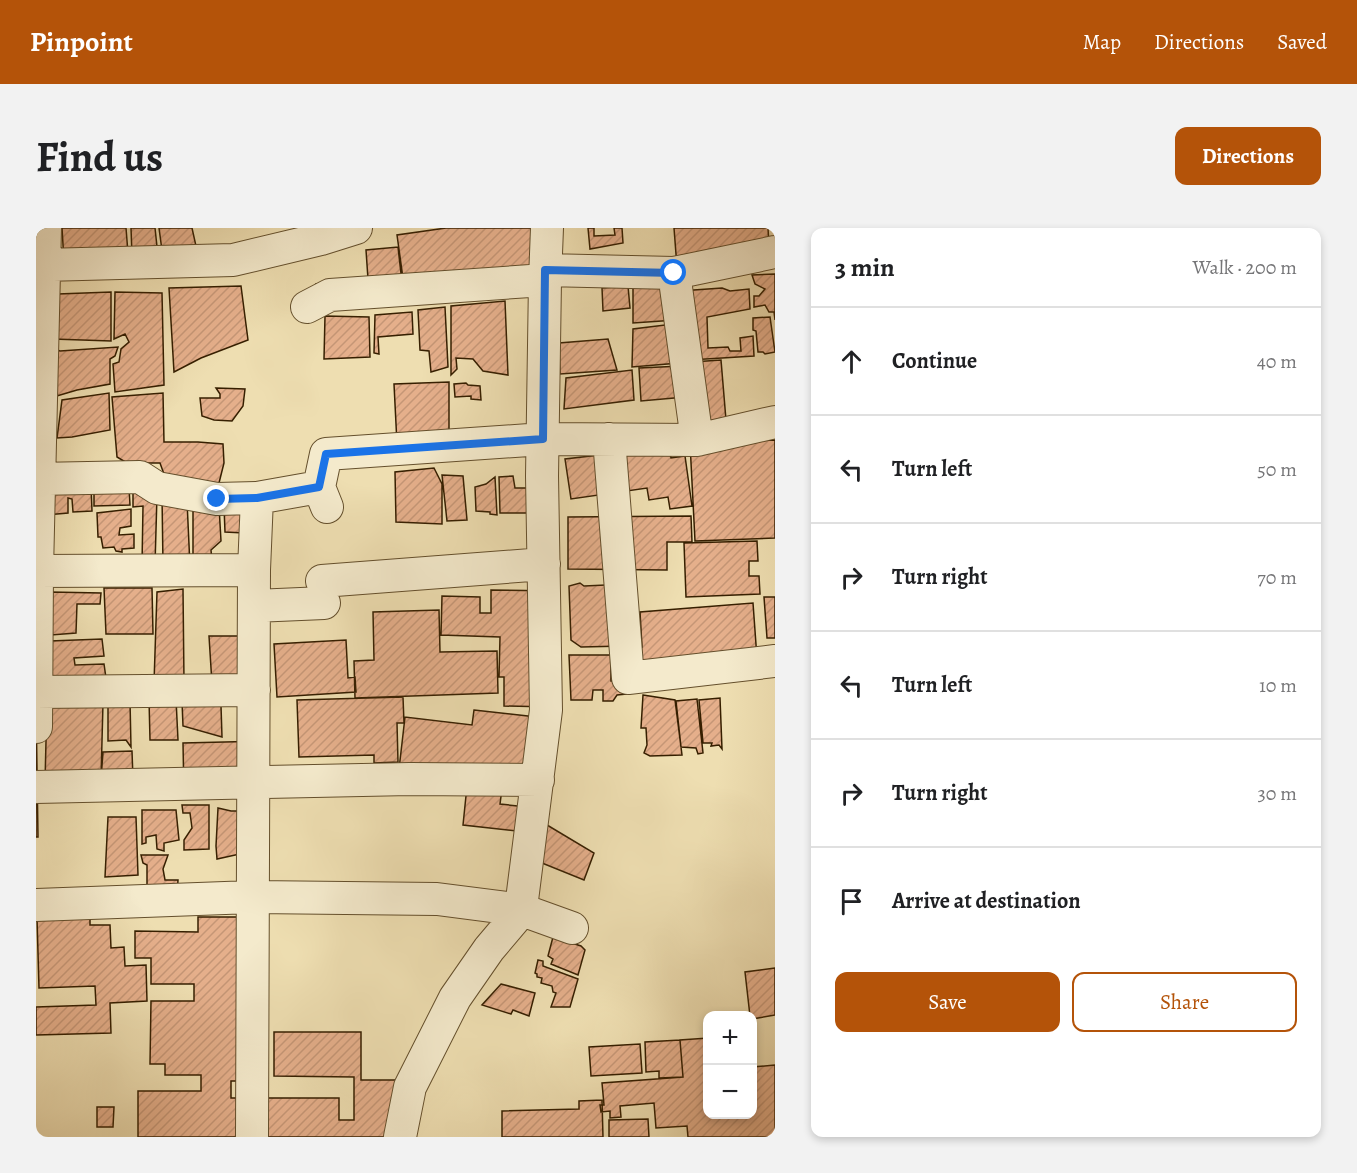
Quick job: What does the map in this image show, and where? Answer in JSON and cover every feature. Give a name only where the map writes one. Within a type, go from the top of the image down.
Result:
[{"type":"street","points":[[36,727],[41,278],[45,228]]},
{"type":"street","points":[[41,278],[232,261],[253,242],[321,239],[356,228]]},
{"type":"street","points":[[400,1137],[410,1087],[455,998],[489,949],[522,910],[546,710],[543,439],[547,228]]},
{"type":"street","points":[[308,308],[330,295],[545,275],[674,273],[775,252]]},
{"type":"street","points":[[674,273],[697,440]]},
{"type":"street","points":[[38,479],[140,477],[158,488],[217,499],[323,497],[326,454],[543,439],[697,440],[775,422]]},
{"type":"street","points":[[609,439],[628,678],[775,661]]},
{"type":"street","points":[[252,1137],[252,782],[257,498]]},
{"type":"street","points":[[254,606],[323,592],[544,564]]},
{"type":"street","points":[[37,571],[254,570]]},
{"type":"street","points":[[37,692],[254,690]]},
{"type":"street","points":[[36,787],[410,779],[538,780]]},
{"type":"street","points":[[36,905],[252,897],[437,899],[522,910],[572,928]]},
{"type":"building","points":[[62,228],[126,228],[128,253],[64,261]]},
{"type":"building","points":[[131,228],[155,228],[158,256],[132,256]]},
{"type":"building","points":[[159,228],[192,228],[198,255],[163,258]]},
{"type":"building","points":[[446,228],[557,228],[564,278],[406,300],[397,235]]},
{"type":"building","points":[[588,228],[594,228],[594,236],[615,235],[614,228],[622,228],[623,243],[590,249]]},
{"type":"building","points":[[674,228],[768,228],[769,246],[677,267]]},
{"type":"building","points":[[398,247],[404,300],[318,309],[316,284],[368,279],[366,250]]},
{"type":"building","points":[[775,274],[775,320],[774,312],[769,312],[765,305],[754,307],[754,296],[759,296],[765,289],[755,284],[752,275]]},
{"type":"building","points":[[670,282],[676,320],[633,323],[633,284]]},
{"type":"building","points":[[241,286],[248,340],[201,358],[174,372],[169,288]]},
{"type":"building","points":[[628,286],[630,308],[603,311],[602,288]]},
{"type":"building","points":[[722,288],[730,291],[749,289],[750,309],[707,317],[708,348],[728,347],[730,351],[741,351],[740,338],[753,336],[754,356],[690,360],[680,291]]},
{"type":"building","points":[[111,292],[111,341],[53,339],[58,294]]},
{"type":"building","points":[[115,292],[162,293],[164,385],[115,392],[113,364],[119,362],[121,349],[129,342],[125,334],[114,339]]},
{"type":"building","points":[[505,301],[508,375],[483,371],[473,359],[456,358],[457,369],[451,375],[451,306]]},
{"type":"building","points":[[445,307],[448,367],[431,372],[429,351],[420,350],[418,310]]},
{"type":"building","points":[[412,312],[413,334],[378,337],[379,354],[374,353],[375,315]]},
{"type":"building","points":[[325,316],[369,317],[370,357],[324,359]]},
{"type":"building","points":[[770,317],[775,352],[765,354],[758,352],[753,318]]},
{"type":"building","points":[[673,324],[679,363],[632,367],[633,329]]},
{"type":"building","points":[[608,339],[617,370],[560,374],[559,343]]},
{"type":"building","points":[[49,347],[60,351],[118,347],[115,356],[110,359],[110,384],[50,398]]},
{"type":"building","points":[[721,360],[726,420],[696,423],[692,362]]},
{"type":"building","points":[[682,366],[685,397],[641,401],[639,368]]},
{"type":"building","points":[[632,370],[634,400],[564,409],[566,378]]},
{"type":"building","points":[[449,382],[449,438],[397,444],[394,384]]},
{"type":"building","points":[[466,383],[480,386],[481,400],[471,399],[471,396],[455,397],[454,384]]},
{"type":"building","points":[[216,388],[245,389],[243,406],[232,421],[214,420],[202,416],[200,398],[220,398]]},
{"type":"building","points":[[109,393],[110,430],[57,438],[62,400]]},
{"type":"building","points":[[163,393],[164,442],[223,444],[224,463],[217,491],[165,477],[160,463],[127,463],[117,457],[112,397]]},
{"type":"building","points":[[775,440],[775,538],[695,541],[690,443]]},
{"type":"building","points":[[669,447],[671,458],[685,456],[692,506],[670,509],[668,497],[649,500],[647,488],[571,499],[565,459]]},
{"type":"building","points":[[434,468],[442,484],[442,524],[396,522],[395,472]]},
{"type":"building","points":[[442,475],[463,476],[467,520],[447,521]]},
{"type":"building","points":[[513,476],[515,488],[540,488],[540,513],[500,513],[499,477]]},
{"type":"building","points":[[495,477],[497,515],[476,511],[475,487],[486,484]]},
{"type":"building","points":[[45,484],[91,486],[92,511],[73,512],[72,499],[68,498],[68,513],[46,515]]},
{"type":"building","points":[[129,487],[130,505],[94,506],[94,489]]},
{"type":"building","points":[[133,488],[157,495],[155,565],[142,565],[143,506],[133,507]]},
{"type":"building","points":[[162,495],[187,501],[190,566],[163,565]]},
{"type":"building","points":[[193,501],[219,506],[221,541],[211,550],[212,561],[193,561]]},
{"type":"building","points":[[224,506],[245,509],[244,533],[225,532]]},
{"type":"building","points":[[131,509],[131,526],[120,528],[119,535],[134,534],[134,548],[122,549],[122,552],[116,551],[114,547],[103,548],[101,537],[98,537],[97,513]]},
{"type":"building","points":[[691,516],[692,542],[667,542],[667,570],[568,569],[568,517]]},
{"type":"building","points":[[757,541],[758,561],[749,561],[749,576],[759,576],[760,594],[686,597],[684,543]]},
{"type":"building","points":[[580,583],[584,586],[628,584],[624,646],[581,647],[571,640],[569,586]]},
{"type":"building","points":[[104,588],[152,588],[153,634],[106,634]]},
{"type":"building","points":[[183,589],[184,681],[154,683],[157,592]]},
{"type":"building","points":[[491,590],[557,591],[551,707],[504,706],[504,677],[499,677],[500,637],[441,635],[442,596],[480,597],[480,613],[491,613]]},
{"type":"building","points":[[50,592],[101,593],[100,604],[77,604],[76,633],[51,635]]},
{"type":"building","points":[[764,597],[775,597],[775,638],[767,638]]},
{"type":"building","points":[[753,603],[758,672],[638,681],[635,648],[642,647],[640,612]]},
{"type":"building","points":[[439,610],[440,652],[497,651],[498,693],[355,698],[354,661],[374,660],[373,612]]},
{"type":"building","points":[[209,636],[245,636],[248,683],[212,684]]},
{"type":"building","points":[[102,639],[104,656],[74,658],[75,665],[104,664],[107,685],[48,687],[50,641]]},
{"type":"building","points":[[346,640],[348,678],[355,677],[356,692],[277,697],[274,644]]},
{"type":"building","points":[[569,655],[611,655],[611,681],[625,681],[626,694],[617,695],[613,701],[603,701],[603,690],[593,690],[592,700],[571,700]]},
{"type":"building","points":[[643,695],[675,700],[682,755],[650,756],[644,753],[647,745],[646,728],[641,728]]},
{"type":"building","points":[[403,697],[404,723],[397,723],[398,762],[374,763],[374,755],[299,757],[297,700]]},
{"type":"building","points":[[720,698],[722,749],[719,745],[711,746],[712,743],[703,743],[699,700]]},
{"type":"building","points":[[149,699],[176,699],[178,740],[150,740]]},
{"type":"building","points":[[697,699],[703,753],[698,754],[696,748],[681,747],[676,701]]},
{"type":"building","points":[[36,701],[38,837],[36,837]]},
{"type":"building","points":[[47,701],[103,703],[101,779],[45,782]]},
{"type":"building","points":[[108,701],[130,701],[131,747],[126,740],[108,741]]},
{"type":"building","points":[[182,701],[221,706],[222,737],[183,726]]},
{"type":"building","points":[[474,710],[554,719],[539,793],[502,789],[500,804],[536,808],[534,833],[463,825],[467,786],[398,778],[405,717],[472,725]]},
{"type":"building","points":[[264,741],[265,794],[184,796],[183,743]]},
{"type":"building","points":[[132,751],[133,779],[101,779],[103,752]]},
{"type":"building","points":[[182,805],[209,805],[209,849],[184,850],[184,840],[192,828],[190,813],[183,813]]},
{"type":"building","points":[[218,808],[246,811],[249,852],[217,859]]},
{"type":"building","points":[[142,810],[176,810],[179,840],[164,843],[164,851],[157,849],[156,835],[146,837],[146,843],[142,844]]},
{"type":"building","points":[[108,817],[136,817],[138,875],[105,877]]},
{"type":"building","points":[[542,822],[594,853],[584,880],[537,861]]},
{"type":"building","points":[[141,855],[168,855],[163,869],[165,880],[178,880],[177,896],[147,894],[147,865],[143,863]]},
{"type":"building","points":[[90,916],[90,925],[110,925],[111,948],[124,947],[125,966],[146,965],[147,1001],[110,1003],[111,1033],[36,1035],[36,1007],[96,1005],[95,986],[39,988],[37,918]]},
{"type":"building","points":[[198,917],[262,917],[262,1081],[231,1081],[231,1098],[339,1098],[339,1120],[354,1120],[354,1077],[274,1076],[274,1032],[361,1032],[361,1080],[413,1080],[412,1137],[138,1137],[138,1091],[201,1091],[201,1075],[165,1075],[165,1064],[150,1064],[151,1001],[194,1001],[194,984],[151,984],[151,958],[135,958],[135,931],[198,932]]},
{"type":"building","points":[[553,937],[581,946],[585,950],[578,975],[551,964],[553,959],[548,956]]},
{"type":"building","points":[[538,960],[543,961],[543,966],[578,979],[570,1007],[551,1007],[556,993],[553,992],[552,986],[541,983],[542,978],[537,977],[535,973]]},
{"type":"building","points":[[775,968],[775,1015],[757,1018],[757,1011],[749,1011],[745,972]]},
{"type":"building","points":[[501,984],[535,993],[529,1016],[513,1010],[511,1014],[482,1005]]},
{"type":"building","points":[[703,1038],[703,1119],[757,1119],[757,1067],[775,1065],[775,1137],[688,1137],[687,1126],[656,1128],[654,1103],[620,1106],[621,1117],[610,1118],[610,1111],[601,1112],[600,1105],[604,1105],[602,1083],[683,1077],[680,1040]]},
{"type":"building","points":[[680,1040],[683,1077],[659,1078],[659,1071],[646,1072],[645,1042]]},
{"type":"building","points":[[640,1044],[642,1073],[591,1076],[589,1047]]},
{"type":"building","points":[[602,1100],[603,1137],[502,1137],[502,1111],[579,1109],[579,1101]]},
{"type":"building","points":[[97,1107],[114,1107],[113,1127],[97,1127]]},
{"type":"building","points":[[648,1119],[649,1137],[609,1137],[609,1120]]},
{"type":"route","points":[[217,499],[257,498],[319,487],[326,454],[543,439],[545,270],[674,273]]}]
